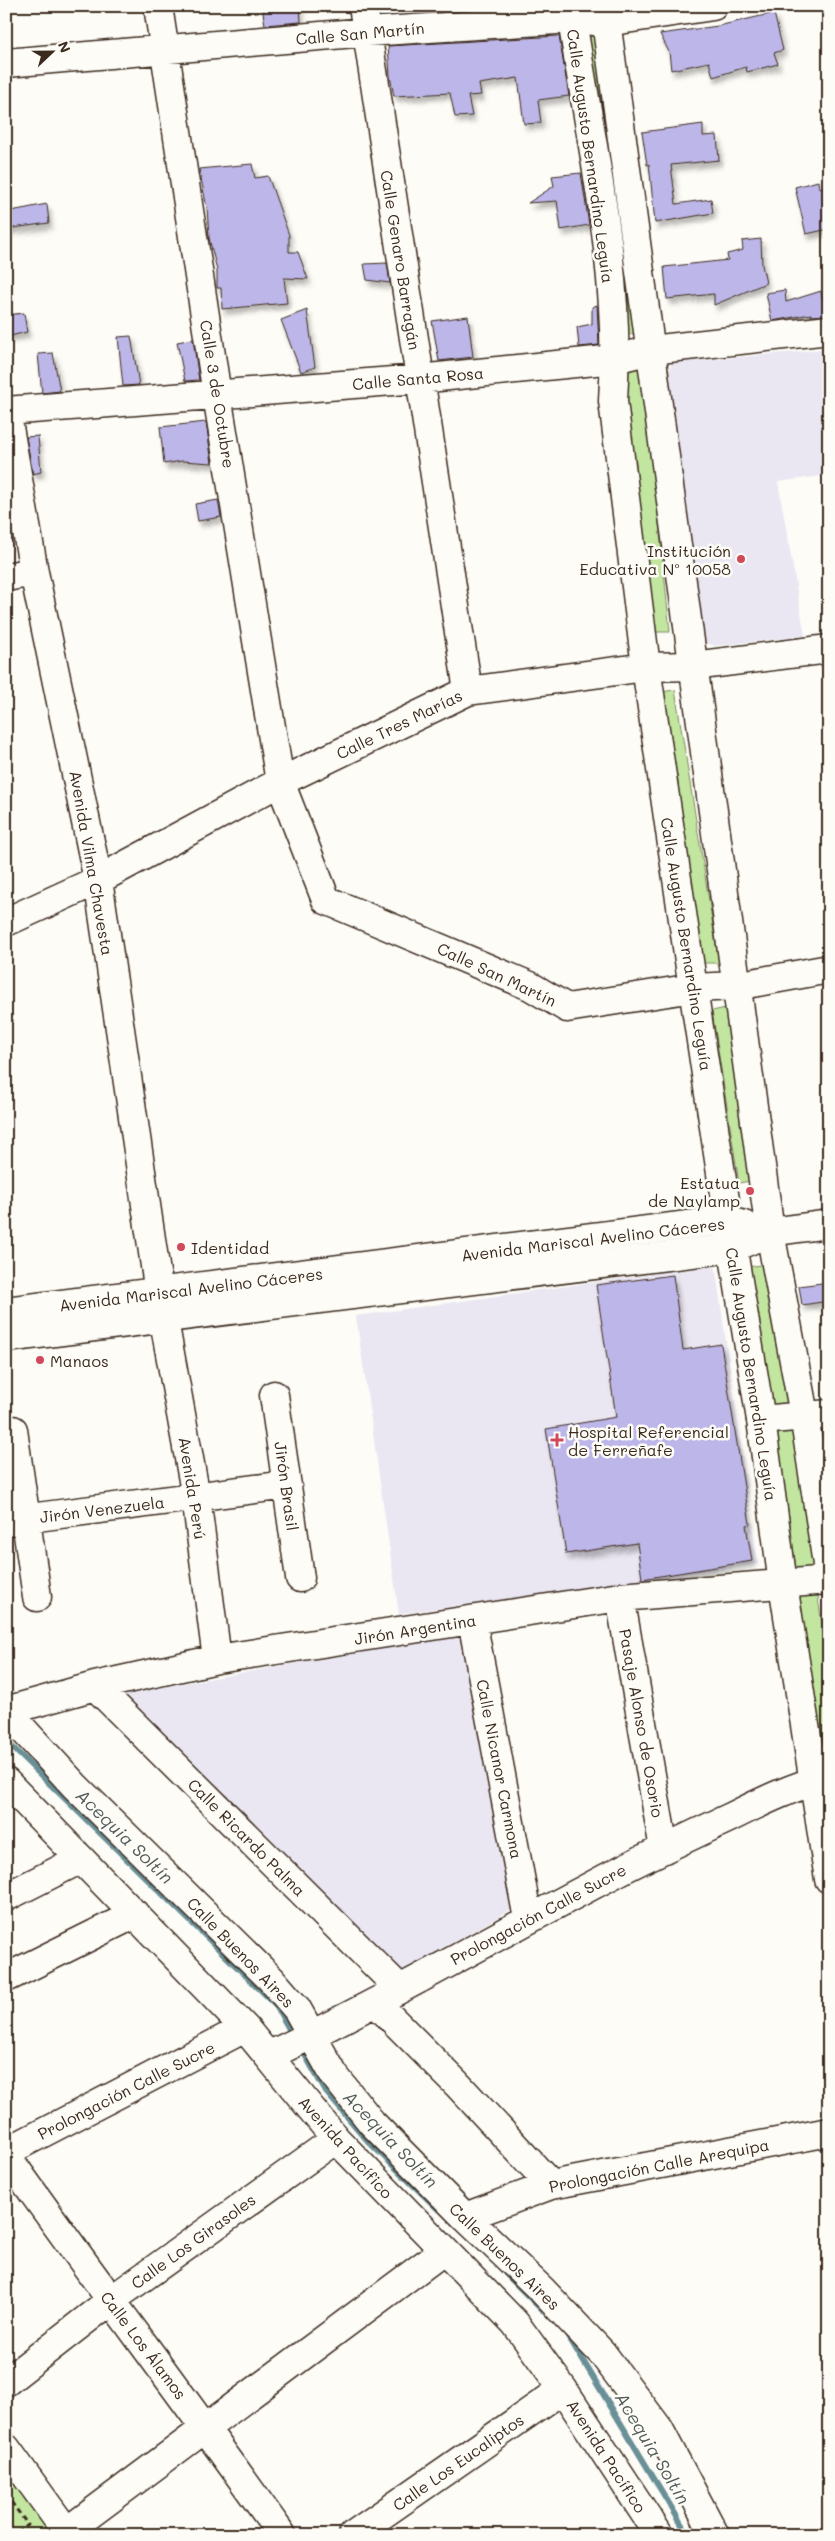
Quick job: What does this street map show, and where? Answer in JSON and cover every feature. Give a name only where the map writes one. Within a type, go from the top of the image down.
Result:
[{"type":"street","name":"Calle 3 de Octubre","points":[[158,6],[217,394],[280,782]]},
{"type":"street","name":"Calle San Martín","points":[[6,64],[165,51],[365,19],[571,13],[605,14],[714,6]]},
{"type":"street","name":"Calle Augusto Bernardino Leguía","points":[[571,13],[608,245],[615,359],[613,400],[646,668],[732,1248],[761,1420],[783,1584],[821,1779],[829,1879]]},
{"type":"street","name":"Calle Augusto Bernardino Leguía","points":[[605,14],[770,1232],[816,1414],[829,1578]]},
{"type":"street","name":"Calle Genaro Barragán","points":[[365,19],[468,691]]},
{"type":"street","name":"Calle Santa Rosa","points":[[6,411],[419,379],[615,359],[651,350],[829,330]]},
{"type":"street","name":"Avenida Vilma Chavesta","points":[[6,411],[34,572],[98,880],[162,1306]]},
{"type":"street","points":[[6,577],[34,572]]},
{"type":"street","name":"Calle Tres Marías","points":[[6,922],[98,880],[280,782],[468,691],[646,668],[693,666],[829,649]]},
{"type":"street","name":"Calle San Martín","points":[[280,782],[326,900],[530,986],[567,1008],[693,988],[736,986],[829,969]]},
{"type":"street","name":"Avenida Mariscal Avelino Cáceres","points":[[6,1338],[162,1306],[728,1220],[770,1232]]},
{"type":"street","points":[[770,1232],[829,1224]]},
{"type":"street","name":"Avenida Mariscal Avelino Cáceres","points":[[6,1311],[162,1306],[732,1248],[770,1232]]},
{"type":"street","name":"Avenida Perú","points":[[162,1306],[196,1497],[217,1659]]},
{"type":"street","name":"Jirón Brasil","points":[[274,1395],[300,1578]]},
{"type":"street","points":[[761,1420],[816,1414]]},
{"type":"street","points":[[13,1430],[16,1520],[37,1597]]},
{"type":"street","name":"Jirón Venezuela","points":[[16,1520],[287,1485]]},
{"type":"street","name":"Jirón Argentina","points":[[6,1712],[95,1686],[217,1659],[620,1597],[783,1584],[829,1578]]},
{"type":"street","name":"Pasaje Alonso de Osorio","points":[[620,1597],[664,1849]]},
{"type":"street","name":"Calle Nicanor Carmona","points":[[472,1620],[528,1919]]},
{"type":"street","name":"Calle Ricardo Palma","points":[[95,1686],[399,1988]]},
{"type":"street","name":"Calle Buenos Aires","points":[[6,1712],[75,1786],[272,1979],[297,2009],[293,2044],[334,2075],[372,2122],[464,2217],[542,2290],[602,2353],[659,2429],[715,2535]]},
{"type":"street","name":"Prolongación Calle Sucre","points":[[293,2044],[376,2003],[399,1988],[528,1919],[664,1849],[790,1788],[821,1779]]},
{"type":"street","name":"Avenida Pacífico","points":[[6,1782],[245,2028],[293,2044],[336,2139],[442,2251],[515,2324],[563,2389],[659,2535]]},
{"type":"street","points":[[6,1897],[81,1859]]},
{"type":"street","points":[[6,1978],[135,1914]]},
{"type":"street","points":[[376,2003],[457,2084],[551,2185]]},
{"type":"street","name":"Prolongación Calle Sucre","points":[[6,2154],[245,2028]]},
{"type":"street","name":"Prolongación Calle Arequipa","points":[[464,2217],[551,2185],[829,2132]]},
{"type":"street","name":"Calle Los Girasoles","points":[[6,2382],[110,2301],[336,2139]]},
{"type":"street","name":"Calle Los Álamos","points":[[6,2154],[110,2301],[206,2428],[282,2535]]},
{"type":"street","points":[[6,2448],[66,2534],[442,2251]]},
{"type":"street","name":"Calle Los Eucaliptos","points":[[354,2535],[563,2389]]},
{"type":"path","points":[[6,2495],[28,2525],[15,2535]]},
{"type":"shaded area","name":"Institución Educativa Nº 10058","points":[[829,349],[829,475],[778,482],[805,636],[716,646],[701,642],[667,375],[672,363]]},
{"type":"shaded area","name":"Hospital Referencial de Ferreñafe","points":[[715,1265],[758,1564],[399,1614],[356,1316]]},
{"type":"shaded area","points":[[464,1633],[514,1908],[400,1973],[124,1694]]},
{"type":"green space","points":[[586,36],[601,37],[641,334],[627,334]]},
{"type":"green space","points":[[643,366],[670,632],[649,632],[622,370]]},
{"type":"green space","points":[[675,690],[719,963],[700,963],[660,692]]},
{"type":"green space","points":[[726,1008],[756,1180],[739,1183],[712,1011]]},
{"type":"green space","points":[[766,1264],[792,1418],[829,1673],[829,1748],[819,1750],[790,1523],[748,1267]]},
{"type":"green space","points":[[6,2459],[55,2529],[48,2535],[6,2535]]},
{"type":"building","points":[[262,6],[300,6],[301,22],[265,25]]},
{"type":"building","points":[[453,6],[526,6],[454,11]]},
{"type":"building","points":[[774,13],[783,50],[774,53],[778,64],[747,72],[746,67],[713,77],[709,62],[671,70],[669,52],[660,34],[718,26]]},
{"type":"building","points":[[559,36],[569,96],[538,100],[541,123],[524,124],[518,78],[479,84],[481,95],[468,96],[472,116],[455,117],[450,93],[394,96],[390,76],[388,46]]},
{"type":"building","points":[[703,124],[703,136],[717,135],[719,160],[671,165],[676,204],[711,199],[713,213],[655,223],[649,164],[647,165],[642,132]]},
{"type":"building","points":[[252,164],[255,178],[268,176],[289,235],[289,252],[298,252],[308,279],[284,278],[287,303],[222,309],[221,288],[217,288],[217,270],[209,238],[207,208],[199,169]]},
{"type":"building","points":[[581,173],[589,225],[561,230],[557,201],[528,203],[554,186],[552,176]]},
{"type":"building","points":[[818,181],[819,188],[829,185],[829,229],[806,234],[795,187]]},
{"type":"building","points":[[47,204],[49,223],[6,229],[6,212]]},
{"type":"building","points":[[761,239],[762,265],[766,283],[714,305],[714,294],[667,299],[664,267],[728,260],[727,254],[743,250],[742,241]]},
{"type":"building","points":[[387,263],[390,283],[367,280],[364,264]]},
{"type":"building","points":[[785,290],[786,302],[821,291],[822,298],[829,295],[829,315],[811,316],[811,314],[772,321],[766,293]]},
{"type":"building","points":[[597,305],[599,345],[579,347],[577,327],[592,324],[592,307]]},
{"type":"building","points":[[307,310],[315,367],[301,372],[281,320]]},
{"type":"building","points":[[24,313],[27,332],[6,337],[6,315]]},
{"type":"building","points":[[468,316],[473,357],[439,361],[432,321]]},
{"type":"building","points":[[131,336],[139,385],[123,386],[118,337]]},
{"type":"building","points":[[193,339],[199,380],[185,381],[177,342]]},
{"type":"building","points":[[53,353],[60,391],[42,393],[38,354]]},
{"type":"building","points":[[206,422],[212,463],[182,461],[164,464],[160,427]]},
{"type":"building","points":[[38,436],[41,472],[33,474],[26,437]]},
{"type":"building","points":[[218,500],[221,517],[198,521],[195,504]]},
{"type":"building","points":[[673,1275],[683,1350],[721,1344],[750,1524],[746,1525],[752,1561],[642,1579],[637,1543],[566,1554],[546,1429],[616,1417],[596,1285]]},
{"type":"building","points":[[829,1282],[829,1301],[802,1305],[799,1286]]},
{"type":"waterway","name":"Acequia Soltín","points":[[6,1741],[275,2004],[293,2036]]},
{"type":"waterway","name":"Acequia Soltín","points":[[300,2046],[326,2092],[368,2141],[438,2209]]},
{"type":"waterway","name":"Acequia Soltín","points":[[505,2273],[542,2310]]},
{"type":"waterway","name":"Acequia Soltín","points":[[567,2334],[688,2535]]},
{"type":"place","name":"Institución Educativa Nº 10058","points":[[741,559]]},
{"type":"place","name":"Estatua de Naylamp","points":[[750,1191]]},
{"type":"place","name":"Identidad","points":[[181,1247]]},
{"type":"place","name":"Manaos","points":[[40,1360]]},
{"type":"place","name":"Hospital Referencial de Ferreñafe","points":[[557,1440]]}]
